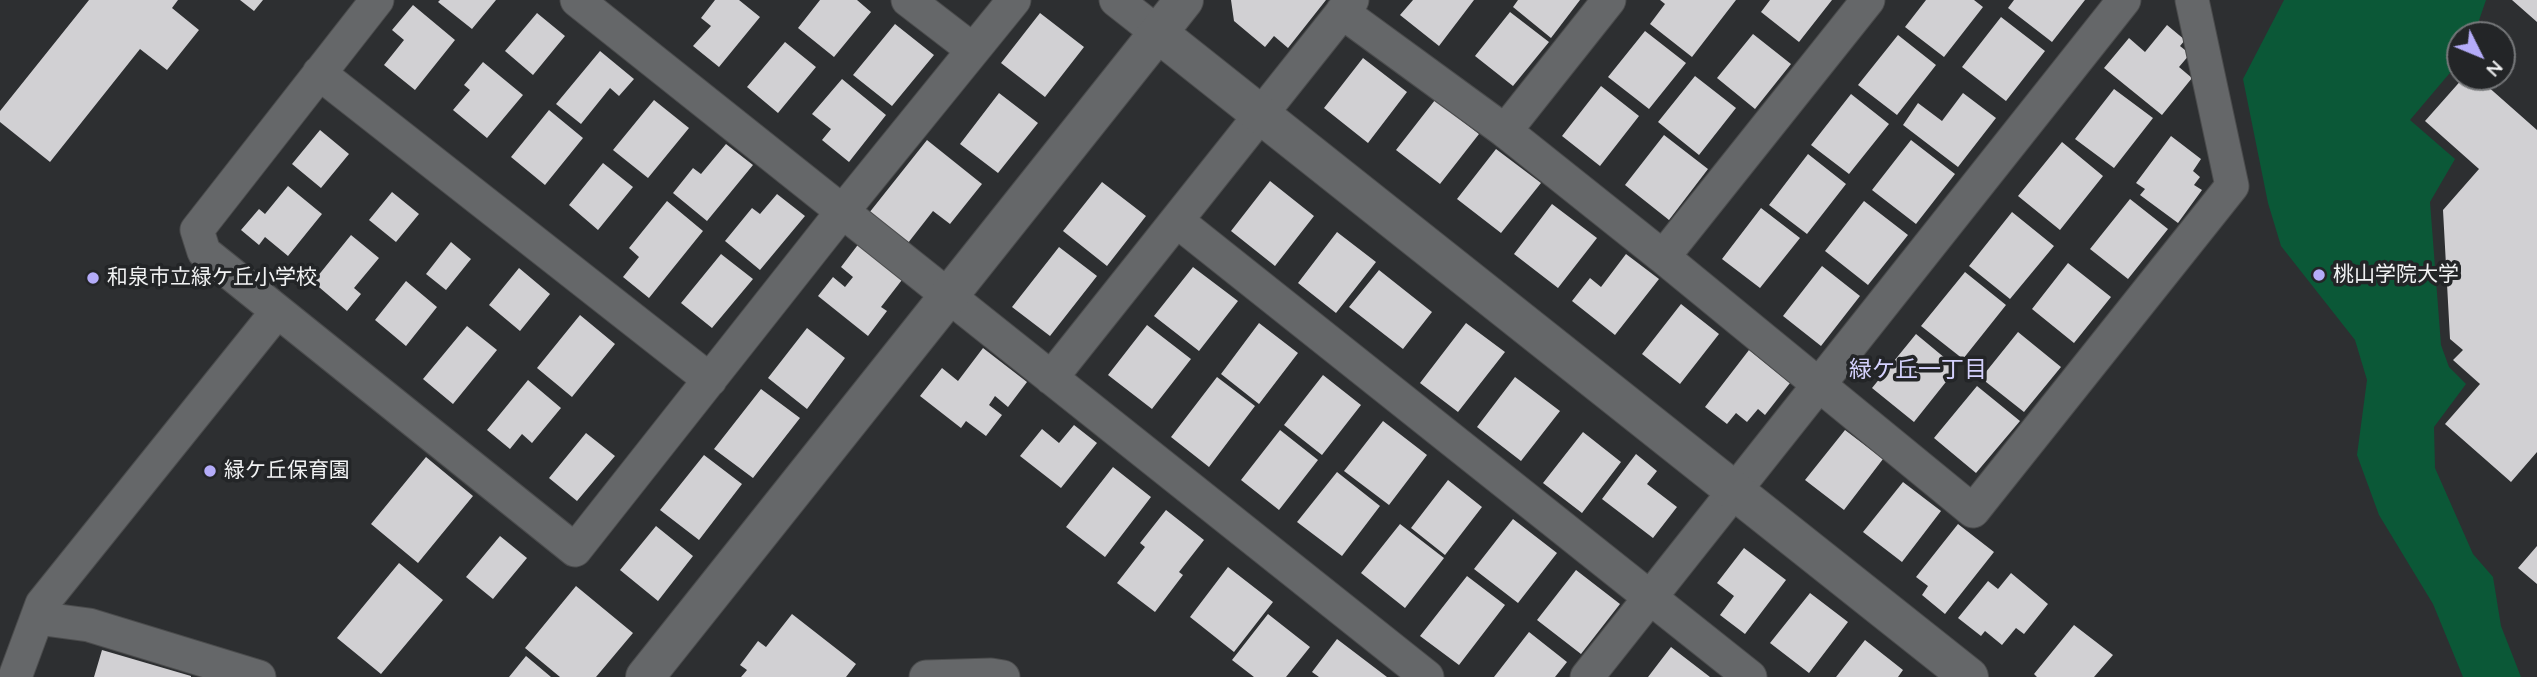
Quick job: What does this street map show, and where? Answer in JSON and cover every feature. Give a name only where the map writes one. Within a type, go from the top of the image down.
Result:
[{"type":"street","points":[[377,0],[197,230],[204,252],[276,313],[575,551],[842,212],[1014,0]]},
{"type":"street","points":[[577,0],[1427,677]]},
{"type":"street","points":[[908,0],[973,50]]},
{"type":"street","points":[[1116,0],[1969,677]]},
{"type":"street","points":[[645,677],[1184,0]]},
{"type":"street","points":[[1505,131],[1609,0]]},
{"type":"street","points":[[1663,257],[1868,0]]},
{"type":"street","points":[[1587,677],[2124,0]]},
{"type":"street","points":[[1051,378],[1347,6],[1663,257],[1973,511],[2232,186],[2192,0]]},
{"type":"street","points":[[320,73],[710,380]]},
{"type":"street","points":[[1177,221],[1750,677]]},
{"type":"street","points":[[15,677],[42,604],[276,313]]},
{"type":"street","points":[[37,618],[89,625],[259,677]]},
{"type":"street","points":[[926,677],[1003,677]]},
{"type":"green space","points":[[2284,0],[2486,0],[2479,21],[2446,21],[2446,78],[2410,120],[2455,159],[2430,202],[2441,345],[2449,367],[2466,384],[2434,427],[2435,468],[2473,554],[2493,577],[2501,626],[2521,677],[2463,677],[2433,604],[2379,515],[2357,455],[2367,380],[2355,340],[2281,246],[2268,203],[2243,79]]},
{"type":"building","points":[[89,0],[178,0],[172,8],[199,30],[167,70],[140,49],[50,162],[0,122],[0,111]]},
{"type":"building","points":[[240,0],[263,0],[254,11]]},
{"type":"building","points":[[496,0],[472,29],[438,2]]},
{"type":"building","points":[[715,0],[739,0],[760,17],[719,67],[693,46],[711,26],[701,18]]},
{"type":"building","points":[[820,0],[857,0],[871,12],[834,57],[798,28]]},
{"type":"building","points":[[1231,0],[1326,0],[1288,48],[1274,36],[1265,47],[1234,21]]},
{"type":"building","points":[[1413,0],[1474,0],[1439,46],[1400,15]]},
{"type":"building","points":[[1518,0],[1580,0],[1551,38],[1513,7]]},
{"type":"building","points":[[1660,0],[1736,0],[1692,57],[1650,24],[1665,4]]},
{"type":"building","points":[[1770,0],[1832,0],[1799,42],[1761,12]]},
{"type":"building","points":[[1926,0],[1974,0],[1983,7],[1944,57],[1905,27]]},
{"type":"building","points":[[2014,0],[2085,0],[2052,42],[2008,8]]},
{"type":"building","points":[[2512,0],[2537,0],[2537,22]]},
{"type":"building","points":[[413,5],[455,40],[415,90],[384,65],[404,40],[392,30]]},
{"type":"building","points":[[1510,12],[1549,42],[1513,86],[1475,56]]},
{"type":"building","points":[[537,13],[565,36],[533,75],[505,51]]},
{"type":"building","points":[[1040,13],[1084,47],[1045,97],[1001,63]]},
{"type":"building","points":[[2001,17],[2045,51],[2006,101],[1962,67]]},
{"type":"building","points":[[895,24],[934,55],[892,106],[853,75]]},
{"type":"building","points":[[2167,25],[2185,40],[2180,46],[2190,54],[2179,67],[2192,78],[2162,115],[2104,68],[2129,38],[2145,52]]},
{"type":"building","points":[[1645,31],[1686,63],[1649,109],[1608,77]]},
{"type":"building","points":[[1753,34],[1791,64],[1755,109],[1717,78]]},
{"type":"building","points":[[1898,35],[1936,65],[1897,115],[1858,85]]},
{"type":"building","points":[[785,42],[816,67],[778,113],[747,87]]},
{"type":"building","points":[[600,51],[634,79],[619,96],[610,88],[581,124],[556,104]]},
{"type":"building","points":[[1363,58],[1407,92],[1368,143],[1324,108]]},
{"type":"building","points":[[483,62],[523,95],[487,138],[453,110],[470,90],[464,85]]},
{"type":"building","points":[[1695,76],[1736,108],[1699,155],[1658,122]]},
{"type":"building","points":[[842,79],[886,115],[849,162],[822,140],[831,129],[812,114]]},
{"type":"building","points":[[1601,86],[1639,116],[1600,166],[1562,136]]},
{"type":"building","points":[[2114,89],[2153,118],[2114,168],[2075,139]]},
{"type":"building","points":[[2452,91],[2493,91],[2537,130],[2537,452],[2511,482],[2445,424],[2480,384],[2453,360],[2463,350],[2450,339],[2443,210],[2479,169],[2425,121]]},
{"type":"building","points":[[999,93],[1038,123],[998,173],[960,144]]},
{"type":"building","points":[[1963,93],[1996,118],[1958,167],[1903,125],[1918,103],[1942,121]]},
{"type":"building","points":[[1851,94],[1889,124],[1849,174],[1811,145]]},
{"type":"building","points":[[654,100],[689,128],[648,178],[613,150]]},
{"type":"building","points":[[1435,100],[1479,134],[1440,184],[1396,150]]},
{"type":"building","points":[[549,110],[583,138],[545,185],[511,157]]},
{"type":"building","points":[[320,130],[349,154],[321,188],[292,164]]},
{"type":"building","points":[[1664,135],[1708,169],[1669,220],[1625,185]]},
{"type":"building","points":[[2171,136],[2201,159],[2193,171],[2200,177],[2194,185],[2202,190],[2178,223],[2140,195],[2145,189],[2136,183]]},
{"type":"building","points":[[927,140],[982,184],[950,224],[933,211],[908,243],[869,213]]},
{"type":"building","points":[[1911,140],[1955,174],[1916,224],[1872,190]]},
{"type":"building","points":[[2062,142],[2103,176],[2060,230],[2018,196]]},
{"type":"building","points":[[726,144],[753,165],[707,221],[673,193],[693,168],[701,174]]},
{"type":"building","points":[[1496,149],[1541,183],[1501,233],[1457,199]]},
{"type":"building","points":[[1808,154],[1846,184],[1807,234],[1769,205]]},
{"type":"building","points":[[603,163],[633,187],[598,230],[569,205]]},
{"type":"building","points":[[1270,181],[1314,216],[1275,266],[1231,231]]},
{"type":"building","points":[[1102,182],[1146,216],[1107,266],[1063,231]]},
{"type":"building","points":[[288,186],[322,214],[288,256],[265,237],[259,245],[241,230],[259,209],[265,214]]},
{"type":"building","points":[[392,192],[419,214],[396,242],[369,220]]},
{"type":"building","points":[[777,194],[805,216],[760,270],[725,241],[752,208],[760,214]]},
{"type":"building","points":[[2130,199],[2168,229],[2128,279],[2090,249]]},
{"type":"building","points":[[667,201],[703,231],[649,298],[623,277],[639,257],[629,248]]},
{"type":"building","points":[[1864,201],[1908,235],[1868,285],[1825,251]]},
{"type":"building","points":[[1552,204],[1597,238],[1558,288],[1514,254]]},
{"type":"building","points":[[1761,208],[1800,238],[1760,288],[1722,259]]},
{"type":"building","points":[[2012,212],[2054,246],[2010,299],[1969,266]]},
{"type":"building","points":[[1337,232],[1376,262],[1336,313],[1298,283]]},
{"type":"building","points":[[351,235],[379,258],[354,288],[361,294],[347,311],[313,282]]},
{"type":"building","points":[[451,242],[471,259],[446,290],[426,274]]},
{"type":"building","points":[[860,242],[905,276],[881,307],[887,311],[868,336],[818,296],[833,277],[845,287],[853,277],[841,267]]},
{"type":"building","points":[[1059,247],[1097,276],[1050,336],[1012,307]]},
{"type":"building","points":[[721,254],[753,279],[712,328],[681,303]]},
{"type":"building","points":[[1626,254],[1659,279],[1615,335],[1572,301],[1590,278],[1601,287]]},
{"type":"building","points":[[2068,263],[2111,297],[2074,343],[2032,309]]},
{"type":"building","points":[[1822,266],[1860,296],[1821,346],[1783,316]]},
{"type":"building","points":[[1193,267],[1238,301],[1199,351],[1154,316]]},
{"type":"building","points":[[519,268],[550,294],[520,331],[489,305]]},
{"type":"building","points":[[1379,270],[1432,312],[1403,349],[1349,307]]},
{"type":"building","points":[[1965,272],[2006,305],[1963,359],[1921,326]]},
{"type":"building","points":[[406,281],[437,307],[406,346],[375,320]]},
{"type":"building","points":[[1681,304],[1719,334],[1680,384],[1642,354]]},
{"type":"building","points":[[580,315],[615,344],[572,397],[537,368]]},
{"type":"building","points":[[1259,323],[1298,353],[1259,404],[1221,374]]},
{"type":"building","points":[[1466,323],[1505,352],[1458,412],[1420,383]]},
{"type":"building","points":[[1147,325],[1191,359],[1152,409],[1108,375]]},
{"type":"building","points":[[467,326],[497,350],[453,404],[423,379]]},
{"type":"building","points":[[807,328],[845,358],[807,409],[768,378]]},
{"type":"building","points":[[2018,332],[2061,367],[2024,412],[1981,378]]},
{"type":"building","points":[[1916,334],[1957,368],[1914,422],[1872,388]]},
{"type":"building","points":[[983,348],[1027,382],[1008,407],[995,396],[989,405],[1002,415],[986,436],[966,421],[961,428],[920,396],[942,368],[958,381]]},
{"type":"building","points":[[1749,350],[1790,383],[1765,415],[1758,409],[1747,422],[1736,413],[1727,424],[1705,407]]},
{"type":"building","points":[[1323,375],[1361,405],[1322,455],[1284,425]]},
{"type":"building","points":[[1217,377],[1255,406],[1209,467],[1171,437]]},
{"type":"building","points":[[1515,377],[1560,411],[1521,461],[1477,427]]},
{"type":"building","points":[[528,380],[561,408],[532,443],[522,434],[510,449],[487,430]]},
{"type":"building","points":[[1977,386],[2020,421],[1976,473],[1934,438]]},
{"type":"building","points":[[761,389],[800,418],[753,478],[714,449]]},
{"type":"building","points":[[1383,421],[1427,455],[1389,505],[1344,471]]},
{"type":"building","points":[[1074,425],[1097,443],[1061,488],[1020,456],[1042,429],[1059,443]]},
{"type":"building","points":[[1280,430],[1318,460],[1279,510],[1241,480]]},
{"type":"building","points":[[1845,430],[1883,459],[1844,510],[1805,480]]},
{"type":"building","points":[[1583,432],[1621,462],[1582,513],[1543,483]]},
{"type":"building","points":[[586,433],[615,456],[577,501],[549,478]]},
{"type":"building","points":[[1636,454],[1657,471],[1647,484],[1677,507],[1653,538],[1602,499]]},
{"type":"building","points":[[704,455],[742,484],[699,540],[660,510]]},
{"type":"building","points":[[426,457],[473,496],[418,563],[371,524]]},
{"type":"building","points":[[1113,467],[1151,497],[1105,557],[1066,527]]},
{"type":"building","points":[[1337,472],[1380,506],[1342,556],[1297,522]]},
{"type":"building","points":[[1448,480],[1482,507],[1445,555],[1411,528]]},
{"type":"building","points":[[1903,482],[1941,511],[1902,562],[1863,532]]},
{"type":"building","points":[[1166,510],[1204,540],[1179,572],[1183,575],[1155,612],[1117,583],[1145,547],[1140,543]]},
{"type":"building","points":[[1513,519],[1557,553],[1518,603],[1474,569]]},
{"type":"building","points":[[1400,524],[1444,558],[1405,608],[1361,573]]},
{"type":"building","points":[[1958,524],[1994,552],[1945,614],[1922,595],[1928,586],[1916,577]]},
{"type":"building","points":[[656,526],[693,556],[658,601],[620,570]]},
{"type":"building","points":[[500,536],[527,558],[493,599],[466,577]]},
{"type":"building","points":[[2537,546],[2537,584],[2518,568]]},
{"type":"building","points":[[1744,548],[1786,580],[1745,634],[1720,615],[1734,596],[1717,583]]},
{"type":"building","points":[[399,563],[443,600],[381,674],[337,638]]},
{"type":"building","points":[[1228,567],[1273,602],[1234,652],[1190,617]]},
{"type":"building","points":[[1576,570],[1620,604],[1581,654],[1537,620]]},
{"type":"building","points":[[2011,573],[2048,604],[2024,634],[2016,628],[2002,645],[1985,631],[1981,636],[1958,618],[1988,581],[1998,589]]},
{"type":"building","points":[[1467,576],[1505,605],[1459,665],[1420,636]]},
{"type":"building","points":[[576,586],[633,633],[596,677],[560,677],[525,648]]},
{"type":"building","points":[[1810,593],[1848,622],[1809,673],[1770,643]]},
{"type":"building","points":[[792,614],[856,664],[846,677],[741,677],[747,670],[740,665],[758,641],[766,647]]},
{"type":"building","points":[[1268,614],[1310,647],[1286,677],[1254,677],[1232,660]]},
{"type":"building","points":[[2074,625],[2113,655],[2094,677],[2037,677],[2034,674]]},
{"type":"building","points":[[1529,632],[1567,662],[1555,677],[1494,677]]},
{"type":"building","points":[[1337,639],[1387,677],[1319,677],[1312,672]]},
{"type":"building","points":[[1865,640],[1903,670],[1898,677],[1836,677]]},
{"type":"building","points":[[1671,647],[1710,677],[1648,677]]},
{"type":"building","points":[[102,650],[191,676],[191,677],[94,677]]},
{"type":"building","points":[[526,656],[551,677],[509,677]]},
{"type":"place","name":"桃山学院大学","points":[[2319,275]]},
{"type":"place","name":"和泉市立緑ケ丘小学校","points":[[93,278]]},
{"type":"place","name":"緑ケ丘保育園","points":[[210,471]]},
{"type":"district","name":"緑ケ丘一丁目","points":[[1918,370]]}]
